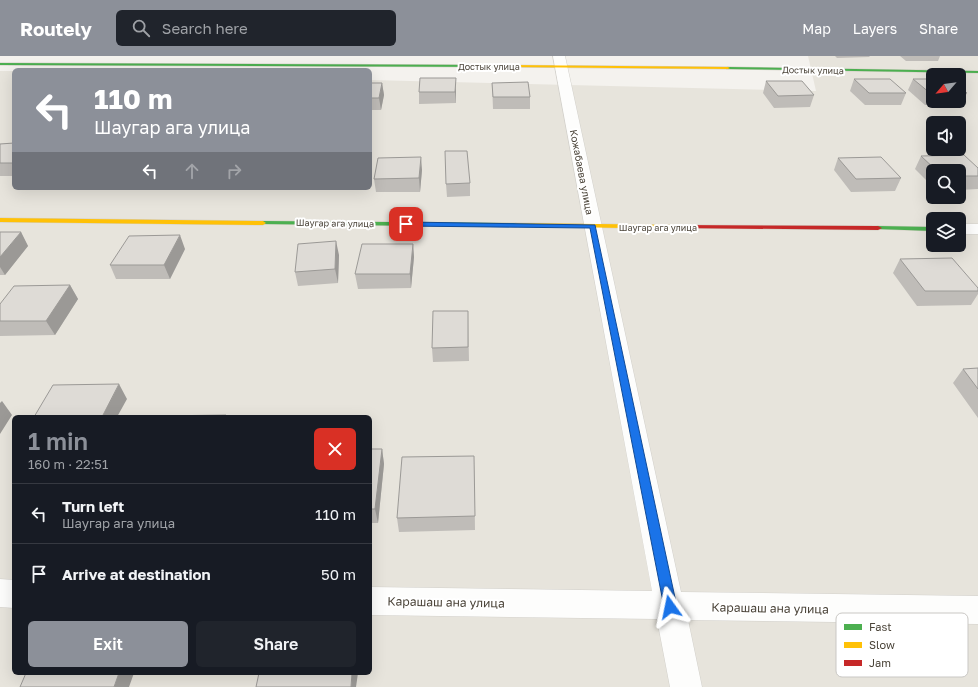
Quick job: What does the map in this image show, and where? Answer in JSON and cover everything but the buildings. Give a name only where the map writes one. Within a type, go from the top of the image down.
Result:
[{"type":"street","name":"Достык улица","points":[[0,64],[561,61],[978,72]]},
{"type":"street","name":"Кожабаева улица","points":[[561,61],[686,687]]},
{"type":"street","name":"Шаугар ага улица","points":[[0,220],[926,229]]},
{"type":"street","points":[[966,229],[978,229]]},
{"type":"street","points":[[0,594],[12,594]]},
{"type":"street","name":"Карашаш ана улица","points":[[372,601],[670,607],[978,610]]},
{"type":"shaded area","points":[[808,56],[978,56],[978,687],[0,687],[0,71],[12,71],[12,190],[372,190],[372,80],[816,91]]},
{"type":"traffic: fast","points":[[0,64],[496,66]]},
{"type":"traffic: fast","points":[[728,68],[978,72]]},
{"type":"traffic: fast","points":[[263,223],[516,225]]},
{"type":"traffic: fast","points":[[878,228],[926,229]]},
{"type":"traffic: slow","points":[[496,66],[728,68]]},
{"type":"traffic: slow","points":[[0,220],[263,223]]},
{"type":"traffic: slow","points":[[516,225],[677,227]]},
{"type":"traffic: jam","points":[[677,227],[878,228]]},
{"type":"route","points":[[406,224],[593,226],[670,607]]}]
